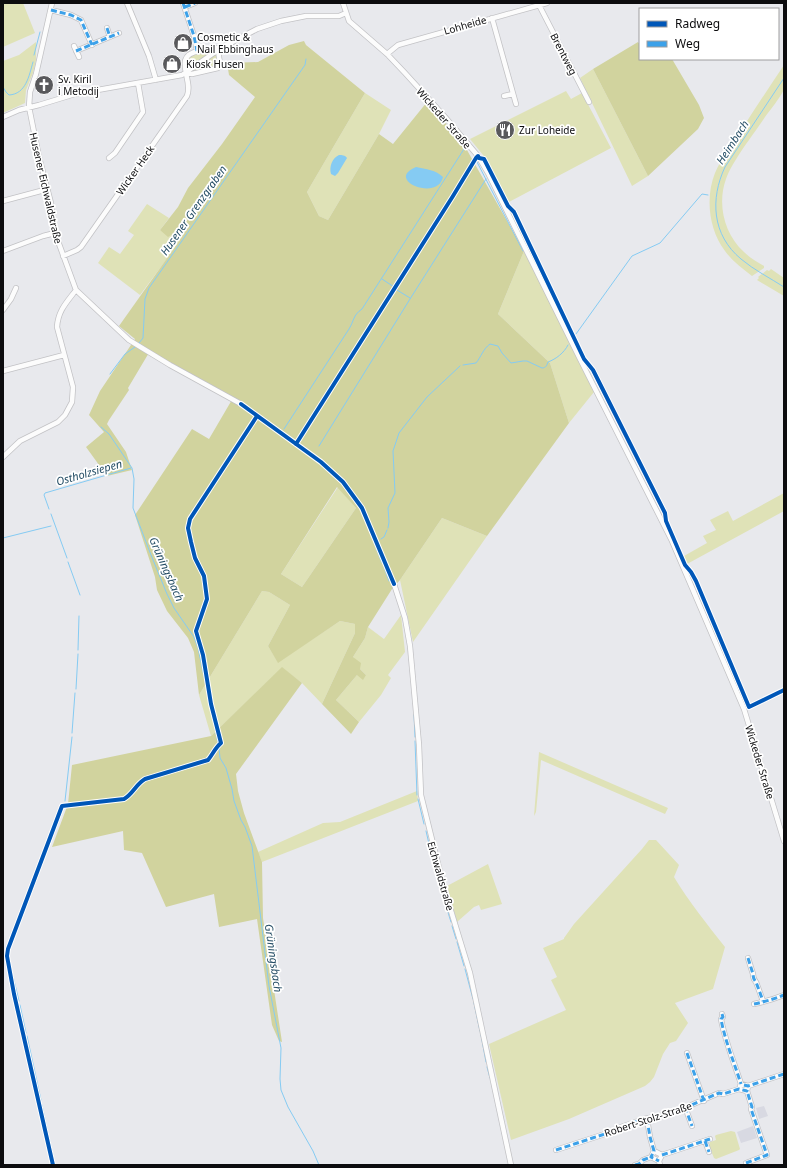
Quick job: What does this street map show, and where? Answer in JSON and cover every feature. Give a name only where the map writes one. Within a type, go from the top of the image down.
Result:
[{"type":"street","name":"Husener Eichwaldstraße","points":[[52,3],[36,74],[30,92],[29,107],[39,157],[51,203],[54,233],[76,290],[120,332],[134,343],[241,404]]},
{"type":"street","points":[[127,3],[149,56],[156,80]]},
{"type":"street","points":[[195,3],[184,5],[194,36],[196,51],[216,48],[219,49]]},
{"type":"street","name":"Wickeder Straße","points":[[343,3],[349,21],[355,28],[387,54],[445,117],[478,156],[488,172],[658,513],[691,584],[744,709],[784,841]]},
{"type":"street","name":"Lohheide","points":[[387,54],[398,45],[547,3]]},
{"type":"street","name":"Brentweg","points":[[539,5],[589,102]]},
{"type":"street","points":[[51,10],[71,15],[81,20],[92,44]]},
{"type":"street","points":[[3,117],[19,110],[75,94],[180,76],[219,49],[257,29],[281,21],[306,16],[339,16],[346,13]]},
{"type":"street","points":[[492,18],[516,104]]},
{"type":"street","points":[[107,28],[110,37]]},
{"type":"street","points":[[76,51],[120,33]]},
{"type":"street","points":[[74,46],[79,57]]},
{"type":"street","points":[[186,73],[192,74],[218,68],[220,64],[219,49]]},
{"type":"street","name":"Wicker Heck","points":[[63,256],[81,247],[187,96],[188,91],[184,62],[186,56],[191,52],[196,51]]},
{"type":"street","points":[[109,158],[115,154],[143,112],[138,83]]},
{"type":"street","points":[[504,96],[513,94]]},
{"type":"street","points":[[3,201],[48,189]]},
{"type":"street","points":[[3,251],[54,233]]},
{"type":"street","points":[[3,310],[11,299],[16,288]]},
{"type":"street","points":[[3,457],[20,441],[51,427],[58,422],[65,415],[72,402],[73,396],[71,379],[57,327],[60,312],[76,290]]},
{"type":"street","points":[[3,371],[64,355]]},
{"type":"street","name":"Eichwaldstraße","points":[[394,584],[410,646],[419,746],[420,782],[424,812],[444,888],[470,973],[512,1165]]},
{"type":"street","points":[[748,958],[754,981],[756,982],[763,1001]]},
{"type":"street","points":[[754,1004],[784,995]]},
{"type":"street","points":[[722,1014],[723,1017],[721,1018],[724,1033],[741,1084],[739,1089]]},
{"type":"street","points":[[687,1053],[704,1101]]},
{"type":"street","points":[[741,1084],[748,1086],[784,1074]]},
{"type":"street","points":[[746,1163],[767,1155],[746,1091],[748,1086]]},
{"type":"street","name":"Robert-Stolz-Straße","points":[[556,1150],[620,1129],[621,1127],[664,1115],[704,1101],[710,1096],[719,1093],[723,1094],[739,1089],[746,1091]]},
{"type":"street","points":[[686,1107],[692,1126]]},
{"type":"street","points":[[635,1165],[651,1157],[654,1151],[647,1119]]},
{"type":"street","points":[[654,1151],[662,1155],[708,1140],[709,1152]]},
{"type":"street","points":[[651,1157],[660,1163],[662,1155]]},
{"type":"shaded area","points":[[764,1106],[768,1116],[759,1119],[756,1108]]},
{"type":"shaded area","points":[[753,1126],[757,1138],[741,1143],[737,1132]]},
{"type":"green space","points":[[3,3],[23,3],[35,33],[3,47]]},
{"type":"green space","points":[[304,41],[306,45],[365,93],[307,192],[319,216],[328,220],[379,134],[393,144],[427,102],[463,143],[524,251],[498,314],[550,363],[569,423],[487,536],[442,518],[400,580],[392,589],[368,627],[365,638],[353,657],[361,663],[360,669],[366,675],[363,680],[357,675],[336,700],[359,722],[351,734],[322,704],[355,633],[355,624],[340,621],[278,663],[268,646],[290,605],[269,592],[262,591],[199,695],[194,652],[188,638],[167,611],[157,590],[155,577],[135,515],[192,429],[209,439],[233,398],[150,351],[128,388],[129,390],[107,424],[126,452],[132,470],[107,476],[86,447],[104,432],[89,415],[100,391],[135,339],[119,326],[180,240],[173,234],[168,237],[160,230],[178,207],[188,188],[222,144],[255,97],[229,75],[227,63],[258,62],[289,45]],"holes":[[[337,487],[356,508],[302,587],[281,574]]]},
{"type":"green space","points":[[36,42],[36,60],[33,73],[26,90],[25,103],[3,113],[3,61],[19,55]]},
{"type":"green space","points":[[638,42],[639,60],[673,60],[699,105],[704,118],[698,129],[648,176],[593,69]]},
{"type":"green space","points":[[212,52],[188,69],[187,60],[191,55]]},
{"type":"green space","points":[[216,54],[217,63],[215,67],[193,71]]},
{"type":"green space","points":[[784,65],[783,92],[738,156],[729,172],[723,189],[722,208],[731,237],[746,254],[764,266],[764,268],[752,276],[731,258],[720,243],[715,233],[710,214],[710,193],[715,173],[721,161]]},
{"type":"green space","points":[[593,69],[648,176],[632,186],[580,78]]},
{"type":"green space","points":[[566,91],[571,99],[582,93],[611,148],[507,203],[483,155],[470,139]]},
{"type":"green space","points":[[365,93],[391,110],[379,134],[328,220],[319,216],[307,192]]},
{"type":"green space","points":[[147,204],[169,218],[160,230],[173,234],[181,240],[140,295],[98,263],[109,247],[120,254],[134,235],[128,231]]},
{"type":"green space","points":[[524,251],[594,392],[569,423],[550,363],[498,314]]},
{"type":"green space","points":[[771,269],[784,278],[784,296],[757,280],[759,278],[758,277],[767,270],[769,271]]},
{"type":"green space","points":[[338,487],[356,508],[302,587],[281,574]]},
{"type":"green space","points":[[784,493],[784,511],[687,564],[684,556],[707,543],[703,536],[716,530],[710,520],[728,511],[733,521]]},
{"type":"green space","points":[[442,518],[487,536],[413,642],[400,580]]},
{"type":"green space","points":[[262,591],[269,592],[290,605],[268,646],[278,662],[340,621],[355,624],[355,633],[322,704],[302,683],[282,668],[211,736],[199,695]]},
{"type":"green space","points":[[401,615],[405,652],[388,675],[391,678],[381,695],[359,722],[336,700],[357,675],[366,675],[360,669],[353,657],[365,638],[368,627],[384,639]]},
{"type":"green space","points":[[282,667],[302,683],[236,774],[238,791],[244,813],[262,862],[263,918],[282,1042],[279,1041],[272,1025],[257,919],[219,927],[214,894],[166,907],[142,853],[124,850],[123,831],[52,847],[68,804],[72,765],[211,736]]},
{"type":"green space","points":[[539,752],[668,808],[665,814],[541,760],[536,812],[534,816]]},
{"type":"green space","points":[[417,791],[418,801],[262,862],[258,852],[323,823],[340,822]]},
{"type":"green space","points":[[649,840],[656,840],[679,865],[674,877],[692,904],[725,947],[713,989],[675,1003],[688,1023],[676,1041],[670,1043],[663,1054],[654,1077],[645,1086],[569,1119],[511,1140],[489,1044],[566,1010],[551,980],[557,977],[543,948],[564,939],[574,924]]},
{"type":"green space","points":[[488,864],[502,904],[481,910],[479,905],[474,907],[457,922],[447,886]]},
{"type":"green space","points":[[731,1131],[735,1132],[740,1149],[716,1159],[714,1158],[709,1146],[710,1142],[716,1140],[716,1135]]},
{"type":"water","points":[[339,155],[347,158],[335,176],[331,174],[330,171],[333,160]]},
{"type":"water","points":[[416,167],[431,170],[443,177],[439,184],[432,188],[416,186],[409,182],[406,178],[408,172]]},
{"type":"waterway","points":[[34,55],[40,32]]},
{"type":"waterway","name":"Husener Grenzgraben","points":[[139,343],[143,338],[145,299],[149,288],[305,65],[306,59]]},
{"type":"waterway","points":[[3,87],[9,95],[15,94],[23,88],[33,62]]},
{"type":"waterway","name":"Heimbach","points":[[784,78],[725,167],[720,179],[716,204],[716,216],[719,228],[731,249],[751,267],[784,287]]},
{"type":"waterway","points":[[284,429],[349,329],[355,316],[362,309],[464,149],[447,126]]},
{"type":"waterway","points":[[477,162],[523,251]]},
{"type":"waterway","points":[[319,446],[486,179]]},
{"type":"waterway","points":[[576,334],[632,256],[660,243],[702,194],[708,195]]},
{"type":"waterway","points":[[382,279],[394,287]]},
{"type":"waterway","points":[[397,290],[410,298]]},
{"type":"waterway","points":[[463,365],[476,363],[490,344],[498,346],[511,363],[527,361],[543,368],[548,362],[562,353],[568,345]]},
{"type":"waterway","name":"Husener Grenzgraben","points":[[110,374],[125,354],[135,347]]},
{"type":"waterway","points":[[388,528],[388,508],[395,493],[393,451],[399,433],[427,397],[460,366]]},
{"type":"waterway","name":"Grüningsbach","points":[[101,427],[109,434],[132,468],[134,479],[133,508],[167,594],[174,608],[194,637],[198,648],[218,743]]},
{"type":"waterway","name":"Ostholzsiepen","points":[[49,509],[44,495],[45,493],[131,468]]},
{"type":"waterway","name":"Ostholzsiepen","points":[[51,514],[67,558]]},
{"type":"waterway","points":[[3,538],[51,526]]},
{"type":"waterway","points":[[381,539],[384,537],[387,530]]},
{"type":"waterway","points":[[374,543],[382,563]]},
{"type":"waterway","name":"Ostholzsiepen","points":[[68,562],[80,595]]},
{"type":"waterway","points":[[384,567],[389,581]]},
{"type":"waterway","name":"Ostholzsiepen","points":[[78,650],[79,616]]},
{"type":"waterway","name":"Ostholzsiepen","points":[[76,689],[78,654]]},
{"type":"waterway","name":"Ostholzsiepen","points":[[72,733],[75,693]]},
{"type":"waterway","points":[[414,715],[415,737]]},
{"type":"waterway","name":"Ostholzsiepen","points":[[65,801],[72,737]]},
{"type":"waterway","points":[[415,741],[417,795]]},
{"type":"waterway","name":"Grüningsbach","points":[[219,748],[220,758],[226,768],[234,801],[252,846],[269,986],[281,1048],[281,1090],[288,1107],[313,1151],[319,1165]]},
{"type":"waterway","points":[[418,799],[424,824]]},
{"type":"waterway","name":"Ostholzsiepen","points":[[47,850],[61,815]]},
{"type":"waterway","points":[[426,831],[437,878]]},
{"type":"waterway","name":"Ostholzsiepen","points":[[40,870],[45,856]]},
{"type":"waterway","name":"Ostholzsiepen","points":[[12,972],[9,951],[36,881]]},
{"type":"waterway","points":[[439,882],[444,902]]},
{"type":"waterway","points":[[446,906],[451,922]]},
{"type":"waterway","points":[[452,926],[456,939]]},
{"type":"waterway","points":[[457,942],[464,966]]},
{"type":"waterway","points":[[465,969],[473,999]]},
{"type":"waterway","name":"Ostholzsiepen","points":[[13,976],[19,1001]]},
{"type":"waterway","points":[[474,1003],[480,1031]]},
{"type":"waterway","name":"Ostholzsiepen","points":[[20,1005],[26,1033]]},
{"type":"waterway","points":[[481,1035],[486,1062]]},
{"type":"waterway","name":"Ostholzsiepen","points":[[27,1036],[41,1100]]},
{"type":"waterway","points":[[487,1067],[490,1078]]},
{"type":"waterway","name":"Ostholzsiepen","points":[[42,1105],[48,1133]]},
{"type":"waterway","name":"Ostholzsiepen","points":[[49,1137],[55,1164]]},
{"type":"marked path","points":[[183,3],[194,36],[197,51]]},
{"type":"marked path","points":[[185,7],[195,3]]},
{"type":"marked path","points":[[51,10],[71,15],[81,20],[92,45]]},
{"type":"marked path","points":[[107,28],[110,37]]},
{"type":"marked path","points":[[76,51],[119,33]]},
{"type":"marked path","points":[[748,958],[763,1001]]},
{"type":"marked path","points":[[754,1004],[784,995]]},
{"type":"marked path","points":[[722,1014],[723,1017],[721,1019],[725,1035],[741,1084]]},
{"type":"marked path","points":[[687,1053],[704,1101]]},
{"type":"marked path","points":[[744,1085],[748,1086],[784,1074]]},
{"type":"marked path","points":[[556,1150],[620,1129],[621,1127],[644,1119],[664,1115],[682,1109],[719,1093],[723,1094],[739,1089],[747,1091],[748,1086]]},
{"type":"marked path","points":[[746,1163],[767,1155],[751,1109],[752,1107],[747,1091]]},
{"type":"marked path","points":[[685,1107],[692,1126]]},
{"type":"marked path","points":[[647,1119],[654,1151],[651,1157],[659,1161]]},
{"type":"marked path","points":[[662,1155],[710,1139]]},
{"type":"marked path","points":[[705,1141],[709,1152]]},
{"type":"marked path","points":[[635,1165],[651,1157]]},
{"type":"cycle path","points":[[296,444],[476,158],[478,156],[479,158],[484,159],[508,206],[514,212],[584,359],[593,370],[665,513],[666,521],[685,565],[696,581],[749,707],[784,690]]},
{"type":"cycle path","points":[[241,404],[321,462],[343,482],[362,508],[394,584]]},
{"type":"cycle path","points":[[53,1165],[14,994],[7,956],[8,949],[62,806],[124,799],[145,779],[208,760],[221,743],[211,704],[203,655],[196,631],[207,599],[204,576],[195,558],[188,528],[190,519],[257,416]]},
{"type":"place","name":"Cosmetic & Nail Ebbinghaus","points":[[183,43]]},
{"type":"place","name":"Kiosk Husen","points":[[172,64]]},
{"type":"place","name":"Sv. Kiril i Metodij","points":[[44,85]]},
{"type":"place","name":"Zur Loheide","points":[[505,130]]}]
